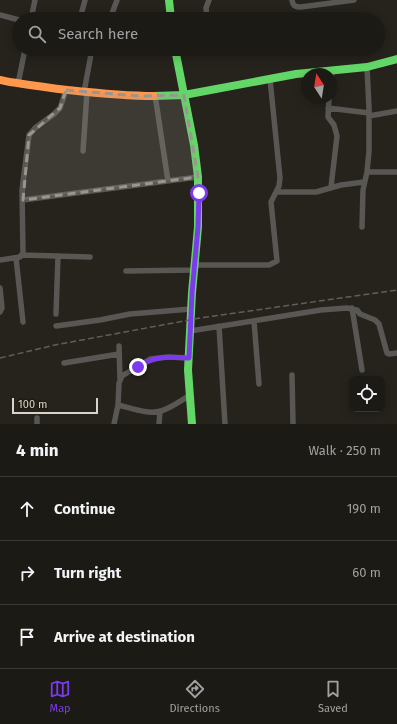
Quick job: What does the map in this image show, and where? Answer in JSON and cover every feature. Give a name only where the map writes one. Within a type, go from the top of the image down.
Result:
[{"type":"main road","points":[[169,0],[171,12]]},
{"type":"main road","points":[[176,56],[194,145],[198,177],[198,227],[191,309],[189,358],[189,396],[192,424]]},
{"type":"main road","points":[[337,70],[367,67],[397,59]]},
{"type":"main road","points":[[0,80],[18,84],[66,90],[139,96],[184,95],[301,74]]},
{"type":"street","points":[[32,12],[35,0]]},
{"type":"street","points":[[82,12],[85,0]]},
{"type":"street","points":[[113,12],[117,0]]},
{"type":"street","points":[[206,12],[209,0]]},
{"type":"street","points":[[292,0],[296,7],[354,0]]},
{"type":"street","points":[[0,16],[12,19]]},
{"type":"street","points":[[18,84],[24,56]]},
{"type":"street","points":[[84,150],[85,92],[91,56]]},
{"type":"street","points":[[362,227],[364,182],[367,172],[369,151],[367,67]]},
{"type":"street","points":[[126,271],[269,265],[277,261],[271,202],[279,186],[280,178],[270,79]]},
{"type":"street","points":[[22,256],[24,241],[22,200],[23,181],[29,135],[35,128],[60,108],[66,90]]},
{"type":"street","points":[[155,95],[168,181]]},
{"type":"street","points":[[328,104],[328,117],[334,125],[337,136],[331,188]]},
{"type":"street","points":[[328,108],[369,114],[397,110]]},
{"type":"street","points":[[367,172],[397,172]]},
{"type":"street","points":[[22,200],[198,177]]},
{"type":"street","points":[[276,192],[309,192],[364,182]]},
{"type":"street","points":[[0,260],[22,256],[90,257]]},
{"type":"street","points":[[56,314],[58,256]]},
{"type":"street","points":[[16,258],[23,322]]},
{"type":"street","points":[[0,288],[2,308],[0,312]]},
{"type":"street","points":[[352,308],[362,370]]},
{"type":"street","points":[[190,331],[321,310],[352,308],[379,324],[387,353],[397,353]]},
{"type":"street","points":[[56,326],[130,314],[191,309]]},
{"type":"street","points":[[254,321],[259,384]]},
{"type":"street","points":[[219,326],[225,424]]},
{"type":"street","points":[[114,424],[118,405],[120,380],[119,346]]},
{"type":"street","points":[[64,363],[120,354]]},
{"type":"street","points":[[120,380],[124,374],[150,359],[168,357],[189,358]]},
{"type":"street","points":[[292,375],[293,424]]},
{"type":"street","points":[[118,405],[147,412],[160,411],[189,396]]},
{"type":"street","points":[[159,424],[160,411]]},
{"type":"highlighted area","points":[[66,90],[139,96],[184,95],[198,177],[23,200],[29,135],[60,108]]},
{"type":"railway","points":[[0,358],[55,345],[200,318],[397,290]]},
{"type":"traffic: fast","points":[[169,0],[170,12]]},
{"type":"traffic: fast","points":[[176,56],[194,145],[198,177],[198,227],[192,293],[188,370],[192,424]]},
{"type":"traffic: fast","points":[[154,96],[184,95],[296,74],[367,67],[397,59]]},
{"type":"traffic: slow","points":[[0,80],[25,85],[79,91],[154,96]]},
{"type":"route","points":[[138,367],[150,359],[168,357],[189,358],[199,193]]}]
